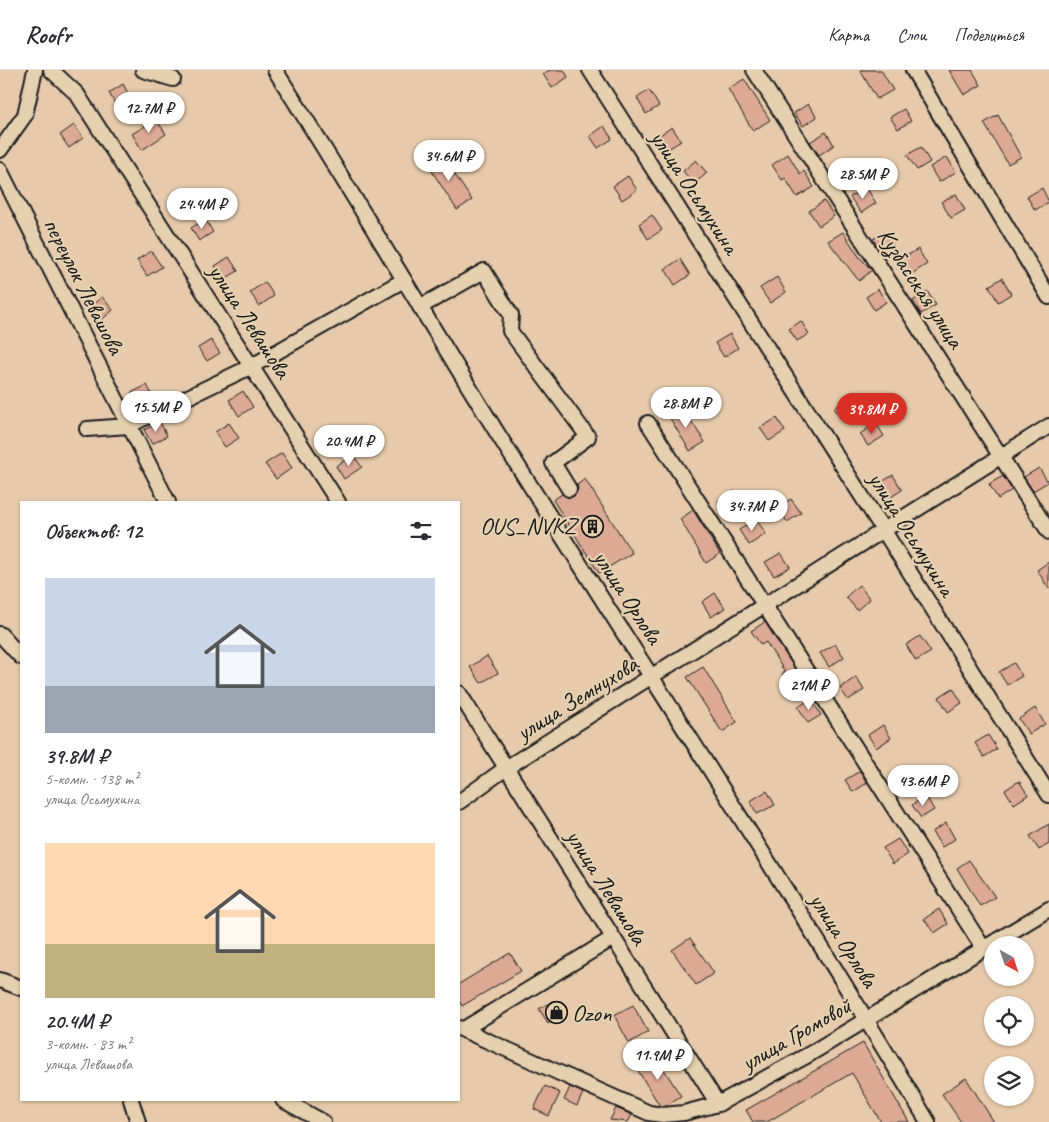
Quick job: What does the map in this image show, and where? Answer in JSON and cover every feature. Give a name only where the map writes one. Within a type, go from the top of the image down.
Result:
[{"type":"street","points":[[0,150],[25,115],[35,70]]},
{"type":"street","name":"улица Левашова","points":[[51,70],[78,94],[337,501]]},
{"type":"street","points":[[143,70],[173,80]]},
{"type":"street","name":"улица Орлова","points":[[275,70],[336,166],[420,308],[653,677],[867,1020],[928,1122]]},
{"type":"street","name":"улица Осьмухина","points":[[590,70],[884,531],[1049,795]]},
{"type":"street","name":"Кузбасская улица","points":[[754,70],[1049,532]]},
{"type":"street","points":[[913,70],[1049,297]]},
{"type":"street","name":"переулок Левашова","points":[[0,170],[167,501]]},
{"type":"street","points":[[420,308],[484,271],[511,315],[510,331],[588,437],[553,463],[569,489]]},
{"type":"street","points":[[87,429],[128,426],[252,366],[404,280]]},
{"type":"street","points":[[648,423],[984,949]]},
{"type":"street","name":"улица Земнухова","points":[[460,801],[506,768],[1049,426]]},
{"type":"street","points":[[0,634],[20,655]]},
{"type":"street","name":"улица Левашова","points":[[460,695],[718,1104]]},
{"type":"street","name":"улица Громовой","points":[[1005,936],[1049,909]]},
{"type":"street","points":[[461,1028],[612,938]]},
{"type":"street","name":"улица Громовой","points":[[461,1028],[649,1113],[663,1115],[684,1113],[718,1104],[867,1020],[984,949]]},
{"type":"street","points":[[0,980],[20,988]]},
{"type":"street","points":[[131,1101],[138,1122]]},
{"type":"street","points":[[285,1101],[323,1122]]},
{"type":"building","points":[[550,70],[564,70],[568,77],[552,88],[543,74]]},
{"type":"building","points":[[860,70],[881,70],[893,90],[877,99]]},
{"type":"building","points":[[949,70],[972,70],[981,85],[964,95]]},
{"type":"building","points":[[744,79],[770,120],[753,131],[728,89]]},
{"type":"building","points":[[123,84],[131,99],[117,107],[109,93]]},
{"type":"building","points":[[649,90],[659,106],[646,114],[637,98]]},
{"type":"building","points":[[808,104],[817,117],[803,126],[794,113]]},
{"type":"building","points":[[904,109],[911,121],[898,129],[890,117]]},
{"type":"building","points":[[998,115],[1021,157],[1008,164],[984,123]]},
{"type":"building","points":[[156,119],[166,134],[142,150],[132,134]]},
{"type":"building","points":[[74,125],[83,138],[69,148],[60,135]]},
{"type":"building","points":[[604,126],[612,139],[598,148],[590,136]]},
{"type":"building","points":[[672,127],[681,141],[668,149],[660,135]]},
{"type":"building","points":[[826,132],[834,145],[819,155],[810,142]]},
{"type":"building","points":[[921,147],[930,162],[917,170],[907,155]]},
{"type":"building","points":[[440,153],[472,200],[457,210],[426,162]]},
{"type":"building","points":[[788,154],[800,174],[804,171],[814,187],[797,197],[785,178],[782,180],[772,165]]},
{"type":"building","points":[[947,157],[956,172],[939,182],[930,167]]},
{"type":"building","points":[[696,160],[707,173],[694,184],[683,171]]},
{"type":"building","points":[[628,176],[637,190],[622,200],[613,186]]},
{"type":"building","points":[[866,187],[876,203],[861,213],[850,197]]},
{"type":"building","points":[[1042,188],[1049,202],[1035,210],[1027,197]]},
{"type":"building","points":[[956,194],[965,210],[951,218],[941,202]]},
{"type":"building","points":[[824,201],[834,216],[819,226],[809,211]]},
{"type":"building","points":[[652,215],[662,230],[648,239],[639,224]]},
{"type":"building","points":[[205,219],[213,232],[199,241],[191,228]]},
{"type":"building","points":[[843,232],[860,258],[872,270],[859,281],[828,241]]},
{"type":"building","points":[[885,232],[893,244],[881,252],[873,239]]},
{"type":"building","points":[[918,249],[927,264],[910,275],[900,260]]},
{"type":"building","points":[[151,251],[162,267],[147,276],[137,260]]},
{"type":"building","points":[[229,257],[238,271],[223,280],[215,266]]},
{"type":"building","points":[[680,259],[690,275],[675,285],[665,269]]},
{"type":"building","points":[[777,277],[786,292],[770,303],[760,288]]},
{"type":"building","points":[[1002,278],[1011,294],[998,302],[989,286]]},
{"type":"building","points":[[265,282],[274,296],[259,306],[250,292]]},
{"type":"building","points":[[878,289],[886,302],[874,310],[866,297]]},
{"type":"building","points":[[927,291],[936,305],[921,314],[913,301]]},
{"type":"building","points":[[102,297],[113,310],[99,322],[88,308]]},
{"type":"building","points":[[801,321],[809,334],[797,341],[789,329]]},
{"type":"building","points":[[730,334],[738,348],[724,357],[715,343]]},
{"type":"building","points":[[211,340],[220,353],[207,361],[198,348]]},
{"type":"building","points":[[147,385],[156,403],[140,410],[131,393]]},
{"type":"building","points":[[243,391],[253,407],[239,416],[229,400]]},
{"type":"building","points":[[849,398],[858,413],[844,422],[834,408]]},
{"type":"building","points":[[681,406],[705,442],[690,451],[668,415]]},
{"type":"building","points":[[777,418],[785,431],[769,441],[760,428]]},
{"type":"building","points":[[160,422],[167,436],[152,444],[144,430]]},
{"type":"building","points":[[229,423],[239,438],[225,447],[215,432]]},
{"type":"building","points":[[876,423],[884,436],[868,446],[860,434]]},
{"type":"building","points":[[282,453],[292,468],[276,479],[265,464]]},
{"type":"building","points":[[353,455],[362,467],[344,479],[336,466]]},
{"type":"building","points":[[1039,468],[1048,482],[1033,491],[1024,477]]},
{"type":"building","points":[[893,475],[902,490],[886,500],[877,485]]},
{"type":"building","points":[[1003,476],[1012,490],[998,499],[989,484]]},
{"type":"building","name":"OUS_NVKZ","points":[[585,479],[632,553],[599,573],[553,500],[562,494],[569,498],[574,496],[578,489],[577,485]]},
{"type":"building","points":[[734,491],[742,504],[726,514],[718,501]]},
{"type":"building","points":[[791,499],[801,513],[787,522],[778,507]]},
{"type":"building","points":[[693,510],[720,554],[706,563],[680,519]]},
{"type":"building","points":[[756,519],[766,534],[749,545],[739,530]]},
{"type":"building","points":[[781,553],[790,567],[774,576],[765,562]]},
{"type":"building","points":[[1049,562],[1049,589],[1037,570]]},
{"type":"building","points":[[859,585],[870,599],[857,610],[846,597]]},
{"type":"building","points":[[715,593],[725,608],[711,617],[702,602]]},
{"type":"building","points":[[765,622],[803,681],[792,689],[782,674],[785,672],[766,642],[761,645],[751,631]]},
{"type":"building","points":[[920,636],[931,652],[916,661],[906,645]]},
{"type":"building","points":[[835,644],[844,657],[829,667],[820,653]]},
{"type":"building","points":[[487,656],[498,673],[481,683],[470,667]]},
{"type":"building","points":[[1014,663],[1022,676],[1007,685],[999,672]]},
{"type":"building","points":[[703,667],[737,722],[722,732],[687,677]]},
{"type":"building","points":[[856,677],[864,690],[848,700],[840,688]]},
{"type":"building","points":[[953,688],[962,703],[948,712],[939,697]]},
{"type":"building","points":[[811,699],[821,715],[808,723],[798,707]]},
{"type":"building","points":[[1035,708],[1045,724],[1029,734],[1019,719]]},
{"type":"building","points":[[883,725],[891,738],[876,748],[868,735]]},
{"type":"building","points":[[988,735],[997,749],[984,757],[975,743]]},
{"type":"building","points":[[913,765],[921,778],[907,787],[899,774]]},
{"type":"building","points":[[860,771],[867,783],[853,792],[845,780]]},
{"type":"building","points":[[1019,781],[1028,795],[1014,804],[1005,790]]},
{"type":"building","points":[[767,791],[775,805],[757,814],[750,801]]},
{"type":"building","points":[[926,796],[934,810],[921,818],[912,805]]},
{"type":"building","points":[[946,823],[955,839],[942,847],[932,832]]},
{"type":"building","points":[[1049,824],[1049,844],[1039,850],[1030,836]]},
{"type":"building","points":[[898,839],[908,854],[893,864],[883,848]]},
{"type":"building","points":[[969,860],[995,897],[980,906],[957,868]]},
{"type":"building","points":[[939,909],[948,924],[934,933],[924,919]]},
{"type":"building","points":[[690,938],[714,973],[696,985],[672,950]]},
{"type":"building","points":[[510,953],[521,971],[462,1006],[460,1003],[460,983]]},
{"type":"building","points":[[553,1001],[561,1015],[548,1023],[539,1009]]},
{"type":"building","points":[[633,1005],[648,1032],[629,1043],[614,1015]]},
{"type":"building","points":[[863,1043],[909,1122],[881,1122],[852,1073],[767,1122],[753,1122],[746,1110]]},
{"type":"building","points":[[654,1054],[681,1096],[665,1106],[660,1106],[635,1066]]},
{"type":"building","points":[[966,1078],[994,1122],[961,1122],[942,1094]]},
{"type":"building","points":[[545,1086],[560,1093],[549,1116],[534,1109]]},
{"type":"building","points":[[570,1087],[583,1093],[577,1106],[564,1100]]},
{"type":"building","points":[[616,1108],[632,1115],[628,1122],[610,1120]]},
{"type":"place","name":"OUS_NVKZ","points":[[592,526]]},
{"type":"place","name":"Ozon","points":[[556,1013]]}]
